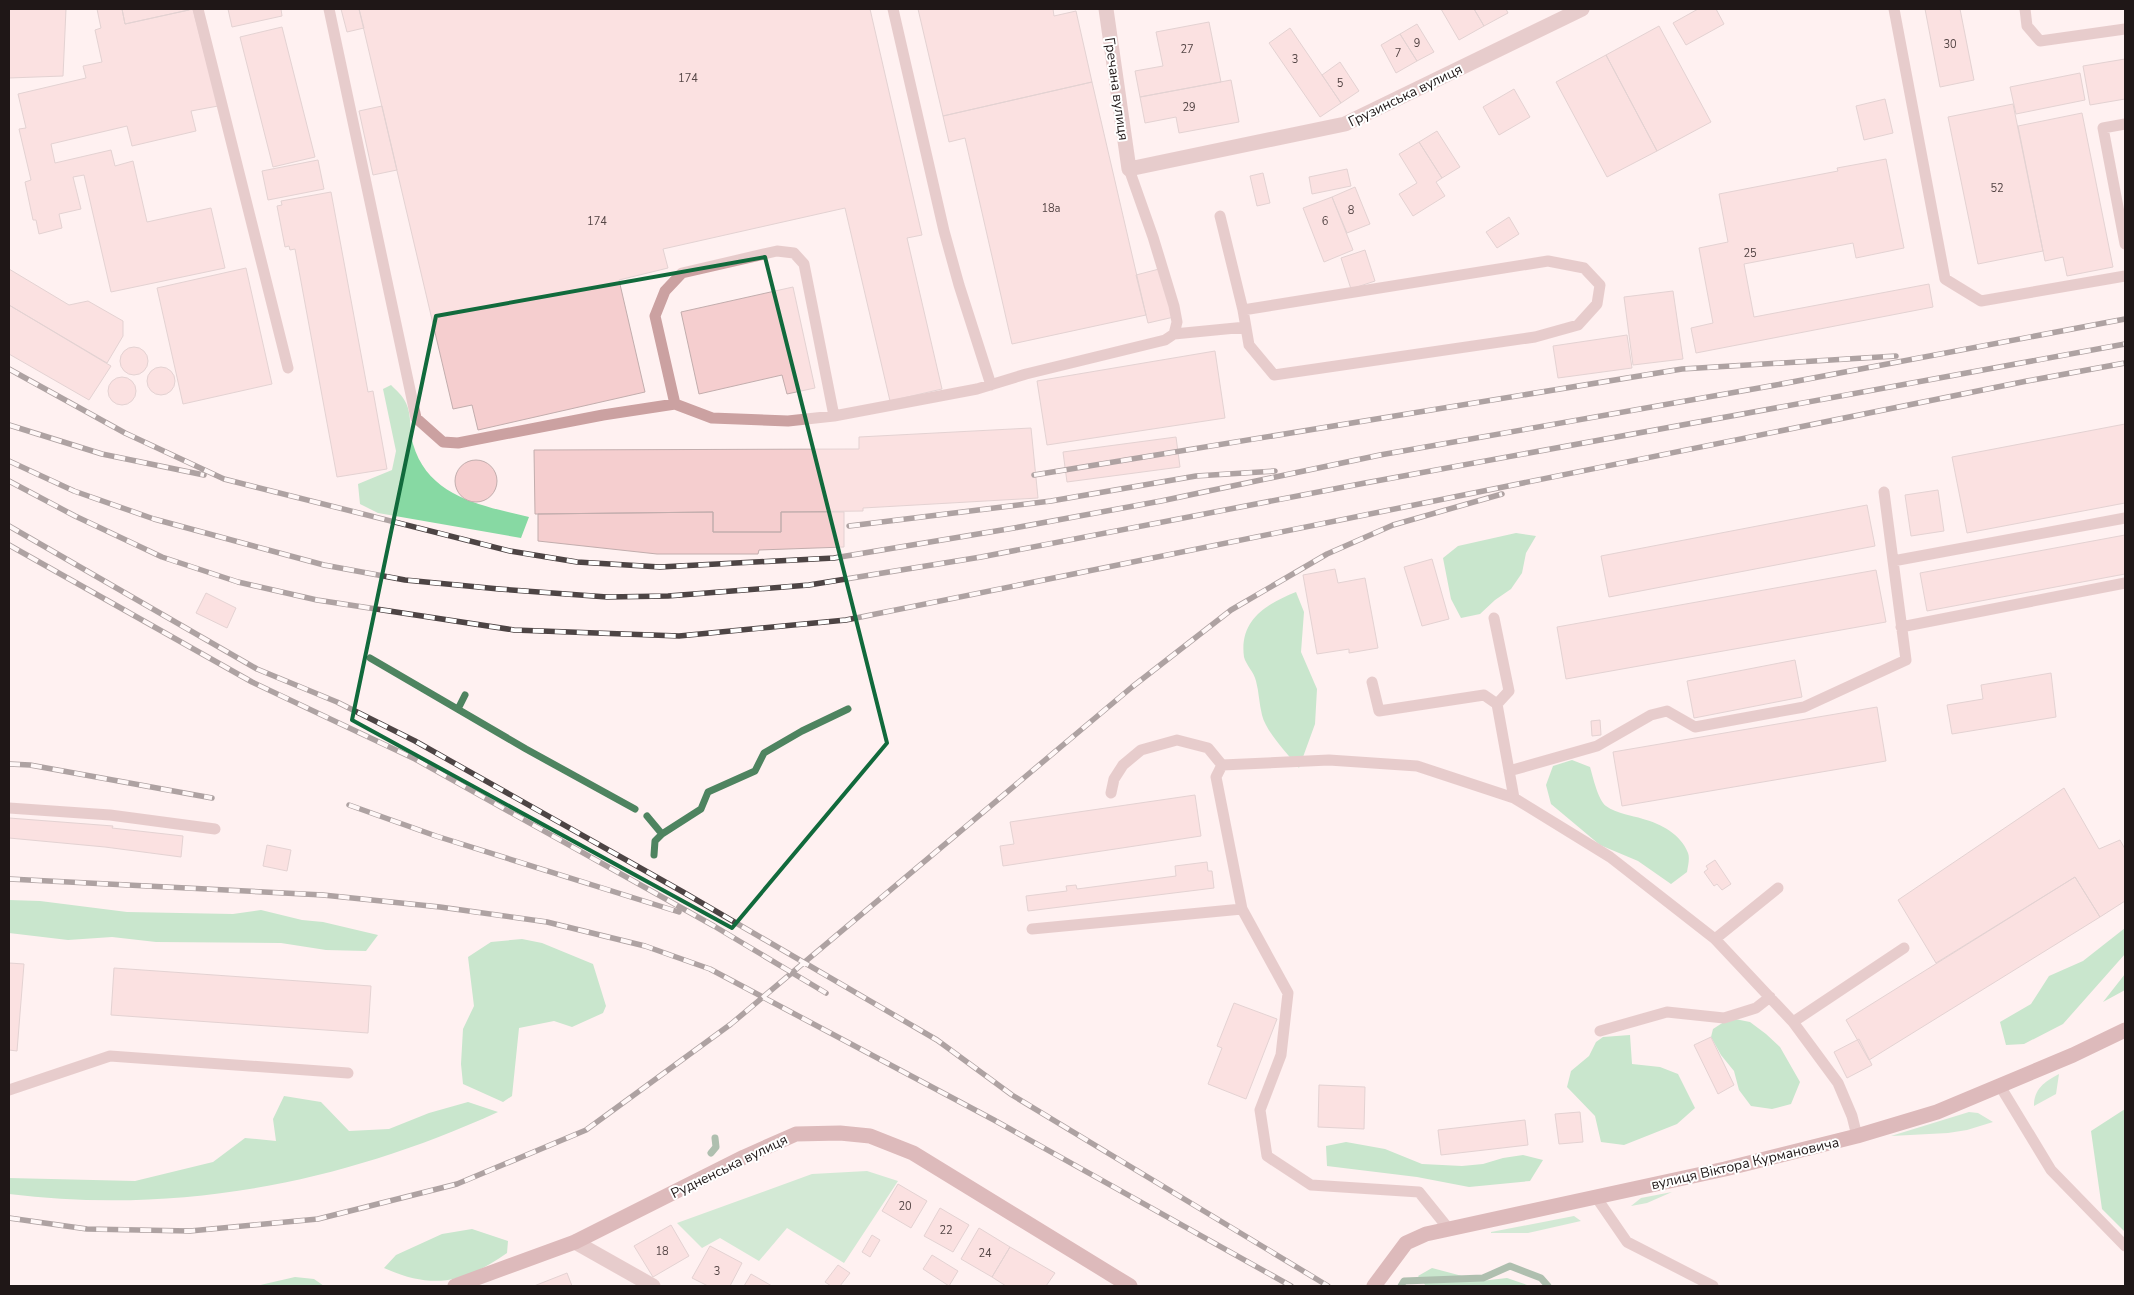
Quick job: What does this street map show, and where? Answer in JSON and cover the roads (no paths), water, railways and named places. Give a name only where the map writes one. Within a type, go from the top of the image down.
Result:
[{"type":"street","name":"Гречана вулиця","points":[[1106,9],[1129,169]]},
{"type":"street","name":"Грузинська вулиця","points":[[1129,169],[1345,124],[1582,9]]},
{"type":"street","name":"вулиця Віктора Курмановича","points":[[1374,1286],[1406,1243],[1426,1234],[1725,1169],[1857,1136],[1937,1112],[2125,1030]]},
{"type":"street","name":"Рудненська вулиця","points":[[455,1286],[575,1242],[744,1157],[796,1134],[870,1136],[913,1153],[1130,1286]]},
{"type":"street","points":[[575,1242],[653,1286]]},
{"type":"lane","points":[[198,9],[288,368]]},
{"type":"lane","points":[[329,9],[416,418],[443,442],[458,443],[603,415],[675,404],[712,418],[788,421],[834,416],[991,385],[1165,340],[1174,334],[1246,327]]},
{"type":"lane","points":[[893,9],[958,286],[991,385]]},
{"type":"lane","points":[[1894,9],[1945,279],[1981,301],[2125,276]]},
{"type":"lane","points":[[2024,9],[2027,26],[2040,40],[2125,29]]},
{"type":"lane","points":[[2125,124],[2103,128],[2125,244]]},
{"type":"lane","points":[[1129,169],[1153,237],[1174,306],[1177,322],[1174,334]]},
{"type":"lane","points":[[1220,216],[1243,310],[1249,345],[1274,375],[1535,337],[1578,325],[1597,304],[1600,285],[1584,268],[1548,261],[1243,310]]},
{"type":"lane","points":[[675,404],[655,316],[665,291],[682,273],[777,251],[794,253],[804,264],[834,416]]},
{"type":"lane","points":[[1509,772],[1597,746],[1651,715],[1667,711],[1694,727],[1804,706],[1906,660],[1884,492]]},
{"type":"lane","points":[[1893,561],[2125,518]]},
{"type":"lane","points":[[1902,627],[2125,583]]},
{"type":"lane","points":[[1494,618],[1509,691],[1497,704]]},
{"type":"lane","points":[[1372,682],[1379,711],[1484,695],[1497,704],[1514,798]]},
{"type":"lane","points":[[1111,793],[1114,778],[1123,765],[1141,750],[1176,740],[1208,748],[1222,765]]},
{"type":"lane","points":[[1222,765],[1329,760],[1417,766],[1514,798],[1610,857],[1715,939],[1793,1022],[1838,1083],[1852,1116],[1857,1136]]},
{"type":"lane","points":[[1222,765],[1216,777],[1242,909],[1288,993],[1281,1055],[1260,1110],[1267,1156],[1311,1185],[1419,1192],[1448,1228]]},
{"type":"lane","points":[[9,808],[110,815],[215,830]]},
{"type":"lane","points":[[1715,939],[1778,888]]},
{"type":"lane","points":[[1032,929],[1242,909]]},
{"type":"lane","points":[[1793,1022],[1904,948]]},
{"type":"lane","points":[[1600,1031],[1667,1012],[1724,1018],[1756,1008],[1770,996]]},
{"type":"lane","points":[[9,1090],[110,1056],[348,1073]]},
{"type":"lane","points":[[2000,1086],[2051,1170],[2125,1246]]},
{"type":"lane","points":[[1596,1197],[1627,1242],[1713,1286]]},
{"type":"waterway","points":[[370,658],[526,749],[635,809]]},
{"type":"waterway","points":[[458,709],[465,695]]},
{"type":"waterway","points":[[654,855],[655,841],[662,834],[701,809],[708,792],[755,771],[764,753],[802,731],[848,709]]},
{"type":"waterway","points":[[647,816],[662,834]]},
{"type":"waterway","points":[[711,1153],[716,1147],[715,1138]]},
{"type":"waterway","points":[[1401,1286],[1404,1281],[1483,1278],[1510,1266],[1541,1278],[1548,1286]]},
{"type":"railway","points":[[9,369],[125,433],[224,479],[510,551],[577,562],[660,567],[834,558],[1014,528],[1161,501],[1380,455],[1776,385],[2125,319]]},
{"type":"railway","points":[[9,461],[74,491],[154,519],[324,565],[405,580],[499,589],[607,597],[668,596],[809,585],[981,557],[1365,483],[2125,344]]},
{"type":"railway","points":[[1034,475],[1682,369],[1896,356]]},
{"type":"railway","points":[[9,481],[75,516],[162,557],[238,582],[317,600],[514,630],[679,636],[846,620],[2027,381],[2125,363]]},
{"type":"railway","points":[[9,425],[102,454],[204,475]]},
{"type":"railway","points":[[849,526],[1051,501],[1196,476],[1275,471]]},
{"type":"railway","points":[[9,1218],[87,1229],[190,1231],[318,1219],[457,1184],[586,1130],[731,1024],[1132,687],[1231,610],[1327,554],[1393,525],[1502,494]]},
{"type":"railway","points":[[9,526],[257,669],[337,702],[415,741],[683,892],[937,1040],[1012,1095],[1328,1286]]},
{"type":"railway","points":[[9,545],[252,682],[415,759],[714,926],[826,993]]},
{"type":"railway","points":[[9,764],[30,765],[212,798]]},
{"type":"railway","points":[[349,805],[436,836],[679,912]]},
{"type":"railway","points":[[9,879],[323,895],[440,907],[547,922],[645,946],[710,969],[994,1120],[1291,1286]]}]
